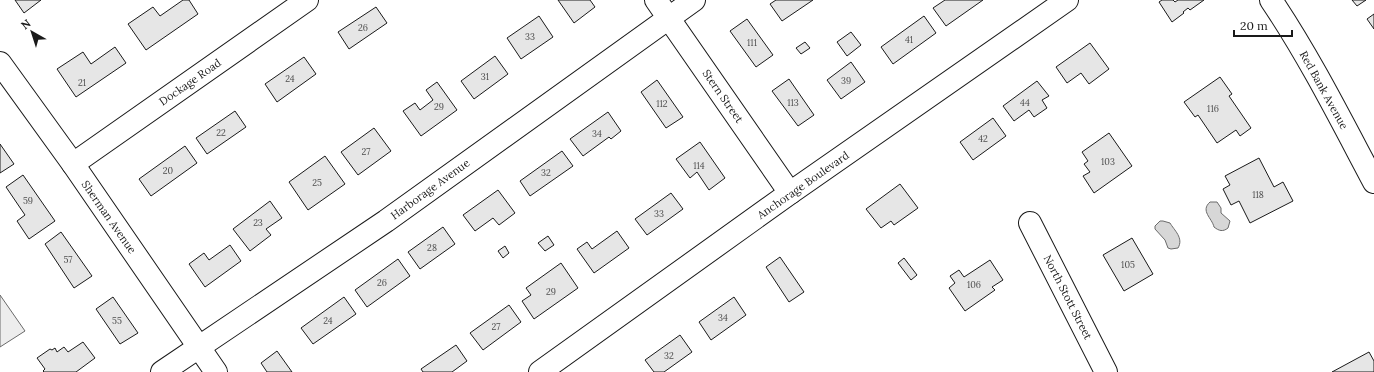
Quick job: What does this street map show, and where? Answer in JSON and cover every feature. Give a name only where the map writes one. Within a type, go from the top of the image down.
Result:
[{"type":"street","name":"Dockage Road","points":[[73,164],[308,0]]},
{"type":"street","name":"Stern Street","points":[[656,0],[790,193]]},
{"type":"street","name":"Harborage Avenue","points":[[162,372],[386,221],[694,0]]},
{"type":"street","name":"Anchorage Boulevard","points":[[540,372],[790,193],[1068,0]]},
{"type":"street","name":"Red Bank Avenue","points":[[1271,0],[1325,90],[1374,182]]},
{"type":"street","name":"Sherman Avenue","points":[[0,63],[73,164],[216,372]]},
{"type":"street","name":"North Stott Street","points":[[1030,223],[1106,372]]},
{"type":"shaded area","points":[[1210,202],[1217,202],[1221,208],[1221,213],[1230,221],[1228,228],[1221,230],[1214,227],[1206,211],[1207,205]]},
{"type":"shaded area","points":[[1160,221],[1170,223],[1176,231],[1180,241],[1178,248],[1168,248],[1165,240],[1155,229],[1155,226]]},
{"type":"shaded area","points":[[0,295],[25,331],[0,347]]},
{"type":"building","points":[[15,0],[41,0],[24,13]]},
{"type":"building","points":[[183,0],[189,0],[198,14],[146,50],[128,24],[153,7],[160,16]]},
{"type":"building","points":[[558,0],[590,0],[595,7],[574,23]]},
{"type":"building","points":[[776,0],[813,0],[782,21],[770,4]]},
{"type":"building","points":[[945,0],[983,0],[946,26],[933,8]]},
{"type":"building","points":[[1162,0],[1173,0],[1175,2],[1178,0],[1204,0],[1190,10],[1188,8],[1172,22],[1159,2]]},
{"type":"building","points":[[1352,0],[1366,0],[1357,6]]},
{"type":"building","points":[[376,7],[387,23],[349,49],[338,32]]},
{"type":"building","points":[[1374,14],[1374,29],[1367,19]]},
{"type":"building","points":[[539,16],[553,37],[521,59],[507,38]]},
{"type":"building","points":[[924,16],[936,33],[893,64],[881,47]]},
{"type":"building","points":[[747,19],[773,55],[756,67],[730,31]]},
{"type":"building","points":[[851,32],[861,45],[847,56],[837,42]]},
{"type":"building","points":[[805,42],[810,48],[801,54],[796,48]]},
{"type":"building","points":[[1090,43],[1109,69],[1089,84],[1081,73],[1067,83],[1056,67]]},
{"type":"building","points":[[115,47],[126,63],[76,97],[57,69],[83,52],[91,64]]},
{"type":"building","points":[[495,56],[508,74],[474,99],[461,81]]},
{"type":"building","points":[[304,57],[316,74],[277,102],[265,84]]},
{"type":"building","points":[[851,62],[865,82],[841,99],[827,80]]},
{"type":"building","points":[[1220,77],[1232,94],[1229,96],[1251,128],[1240,136],[1236,130],[1217,143],[1198,115],[1195,117],[1184,102]]},
{"type":"building","points":[[789,79],[814,115],[798,126],[772,91]]},
{"type":"building","points":[[657,80],[683,117],[666,128],[641,92]]},
{"type":"building","points":[[1037,81],[1049,96],[1042,100],[1047,108],[1034,117],[1029,110],[1014,121],[1003,106]]},
{"type":"building","points":[[437,82],[457,110],[421,136],[403,111],[415,103],[420,110],[433,100],[426,90]]},
{"type":"building","points":[[235,111],[246,127],[207,154],[196,138]]},
{"type":"building","points":[[608,112],[621,131],[611,139],[609,137],[583,156],[570,139]]},
{"type":"building","points":[[993,118],[1006,136],[973,160],[960,142]]},
{"type":"building","points":[[374,128],[391,151],[358,175],[341,152]]},
{"type":"building","points":[[1109,133],[1132,166],[1094,193],[1083,176],[1090,172],[1084,164],[1088,161],[1082,152]]},
{"type":"building","points":[[700,142],[725,178],[709,190],[697,172],[690,178],[676,159]]},
{"type":"building","points":[[0,144],[14,164],[0,173]]},
{"type":"building","points":[[185,146],[197,163],[151,196],[139,179]]},
{"type":"building","points":[[562,151],[573,166],[530,196],[520,181]]},
{"type":"building","points":[[325,156],[345,184],[308,210],[289,182]]},
{"type":"building","points":[[1259,158],[1274,187],[1283,182],[1293,201],[1250,223],[1239,201],[1231,205],[1223,189],[1230,185],[1225,176]]},
{"type":"building","points":[[23,175],[55,221],[29,239],[17,221],[25,215],[6,187]]},
{"type":"building","points":[[900,184],[918,208],[894,225],[891,221],[881,228],[866,209]]},
{"type":"building","points":[[498,190],[515,213],[499,225],[493,218],[475,231],[463,215]]},
{"type":"building","points":[[671,193],[683,209],[647,235],[635,219]]},
{"type":"building","points":[[270,201],[282,218],[266,229],[271,235],[250,251],[233,229]]},
{"type":"building","points":[[443,227],[455,244],[420,269],[408,252]]},
{"type":"building","points":[[617,231],[629,248],[594,273],[577,249],[587,242],[592,249]]},
{"type":"building","points":[[61,232],[92,276],[74,288],[45,244]]},
{"type":"building","points":[[548,236],[554,245],[545,251],[538,243]]},
{"type":"building","points":[[1132,238],[1153,274],[1124,291],[1103,255]]},
{"type":"building","points":[[230,245],[241,261],[205,287],[189,264],[204,253],[209,260]]},
{"type":"building","points":[[505,246],[509,253],[503,258],[498,251]]},
{"type":"building","points":[[780,257],[804,292],[789,302],[766,267]]},
{"type":"building","points":[[904,258],[917,275],[911,280],[898,263]]},
{"type":"building","points":[[398,259],[410,276],[367,307],[355,290]]},
{"type":"building","points":[[990,260],[1003,280],[992,287],[995,290],[965,311],[949,288],[955,283],[950,276],[959,270],[964,277]]},
{"type":"building","points":[[561,263],[578,288],[534,319],[522,301],[531,295],[526,288]]},
{"type":"building","points":[[113,297],[138,333],[120,344],[96,309]]},
{"type":"building","points":[[344,297],[356,314],[313,344],[301,328]]},
{"type":"building","points":[[734,297],[746,315],[711,340],[699,322]]},
{"type":"building","points":[[509,305],[521,322],[483,350],[470,333]]},
{"type":"building","points":[[680,335],[692,352],[664,372],[654,372],[645,360]]},
{"type":"building","points":[[83,342],[95,358],[76,372],[43,371],[45,369],[37,358],[50,349],[52,350],[55,348],[57,352],[64,347],[68,352]]},
{"type":"building","points":[[456,345],[467,361],[452,372],[423,372],[421,369]]},
{"type":"building","points":[[277,351],[292,372],[267,372],[261,363]]},
{"type":"building","points":[[1369,352],[1374,361],[1374,372],[1332,372]]}]
